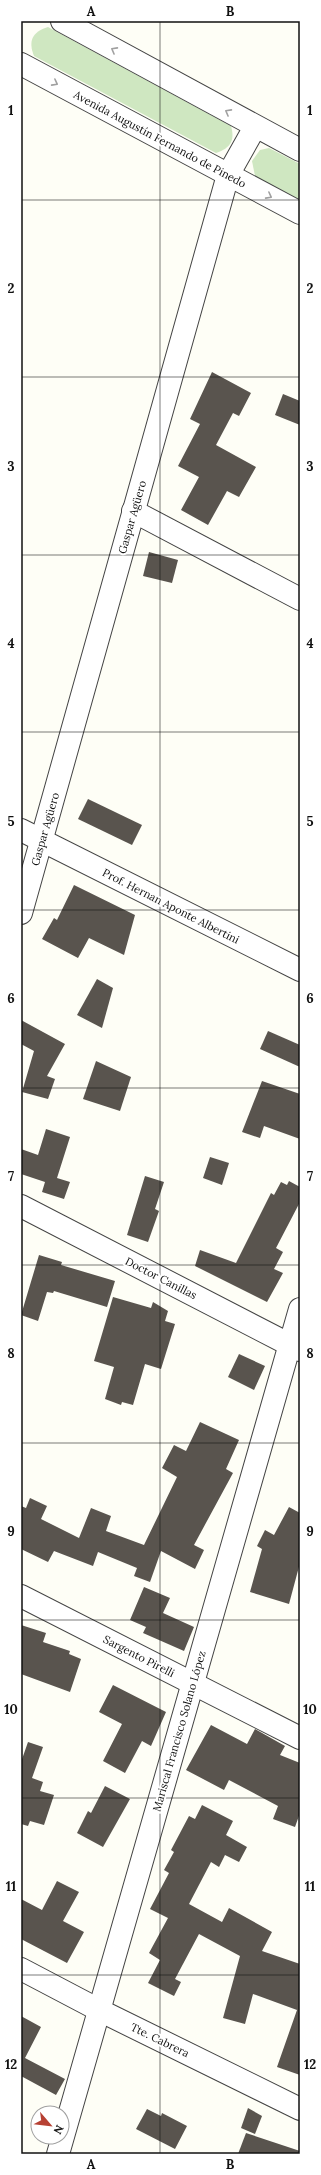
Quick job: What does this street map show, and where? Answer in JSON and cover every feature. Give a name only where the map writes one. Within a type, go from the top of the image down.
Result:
[{"type":"street","points":[[62,21],[255,127],[300,150]]},
{"type":"street","name":"Avenida Augustín Fernando de Pinedo","points":[[21,64],[300,213]]},
{"type":"street","name":"Gaspar Agüero","points":[[21,913],[228,175],[255,127]]},
{"type":"street","points":[[133,511],[300,599]]},
{"type":"street","name":"Prof. Hernan Aponte Albertini","points":[[21,830],[300,970]]},
{"type":"street","name":"Doctor Canillas","points":[[21,1206],[295,1347]]},
{"type":"street","name":"Mariscal Francisco Solano López","points":[[58,2154],[192,1684],[295,1347],[300,1309]]},
{"type":"street","name":"Sargento Pirelli","points":[[21,1596],[300,1738]]},
{"type":"street","name":"Tte. Cabrera","points":[[21,1969],[99,2010],[300,2110]]},
{"type":"green space","points":[[48,27],[231,126],[231,143],[225,149],[216,153],[34,56],[31,46],[33,38],[35,34]]},
{"type":"green space","points":[[269,148],[300,164],[300,200],[255,176],[252,161],[260,150]]},
{"type":"building","points":[[212,372],[251,393],[239,416],[233,413],[216,445],[256,467],[239,497],[227,491],[208,525],[181,510],[199,477],[178,466],[200,424],[190,419]]},
{"type":"building","points":[[283,394],[300,401],[300,425],[275,415]]},
{"type":"building","points":[[149,552],[178,560],[172,583],[143,576]]},
{"type":"building","points":[[88,799],[142,825],[132,845],[78,819]]},
{"type":"building","points":[[74,885],[135,915],[124,955],[89,938],[78,958],[42,939],[54,918],[57,920]]},
{"type":"building","points":[[97,979],[113,988],[102,1028],[77,1015]]},
{"type":"building","points":[[21,1020],[65,1044],[47,1076],[55,1079],[48,1099],[22,1092],[34,1051],[21,1044]]},
{"type":"building","points":[[268,1031],[300,1045],[300,1067],[260,1049]]},
{"type":"building","points":[[96,1061],[131,1077],[120,1111],[83,1099]]},
{"type":"building","points":[[262,1081],[300,1094],[300,1139],[264,1126],[260,1138],[242,1132]]},
{"type":"building","points":[[46,1129],[70,1137],[57,1178],[70,1182],[64,1199],[42,1192],[45,1182],[21,1174],[21,1149],[38,1155]]},
{"type":"building","points":[[210,1157],[229,1163],[222,1185],[203,1178]]},
{"type":"building","points":[[145,1176],[164,1182],[155,1209],[159,1211],[148,1242],[127,1235]]},
{"type":"building","points":[[289,1181],[300,1187],[300,1202],[276,1248],[283,1252],[274,1269],[283,1273],[267,1302],[195,1266],[200,1250],[236,1263],[271,1193],[274,1195],[281,1182],[287,1185]]},
{"type":"building","points":[[39,1255],[62,1262],[61,1265],[115,1281],[107,1307],[54,1291],[53,1293],[47,1292],[38,1321],[21,1315]]},
{"type":"building","points":[[113,1297],[151,1308],[153,1302],[168,1311],[165,1321],[175,1324],[161,1369],[145,1364],[133,1405],[122,1402],[121,1405],[105,1399],[114,1367],[94,1361]]},
{"type":"building","points":[[239,1354],[265,1366],[254,1390],[228,1377]]},
{"type":"building","points":[[200,1422],[239,1440],[226,1469],[233,1473],[194,1545],[204,1550],[195,1569],[161,1551],[150,1582],[134,1576],[137,1568],[98,1552],[93,1566],[54,1551],[48,1562],[21,1549],[21,1506],[26,1508],[30,1498],[47,1506],[41,1519],[79,1538],[91,1508],[111,1516],[106,1531],[144,1545],[177,1477],[162,1468],[174,1445],[186,1451]]},
{"type":"building","points":[[289,1507],[300,1513],[300,1563],[289,1604],[250,1592],[262,1549],[257,1546],[265,1530],[274,1535]]},
{"type":"building","points":[[144,1587],[170,1598],[163,1613],[194,1627],[184,1651],[143,1633],[146,1627],[130,1620]]},
{"type":"building","points":[[21,1625],[46,1633],[43,1642],[70,1651],[69,1654],[81,1659],[70,1692],[21,1674]]},
{"type":"building","points":[[113,1685],[166,1712],[151,1746],[142,1741],[125,1773],[103,1761],[122,1724],[99,1712]]},
{"type":"building","points":[[211,1725],[247,1744],[255,1729],[285,1746],[280,1755],[300,1763],[300,1813],[295,1827],[273,1819],[278,1806],[229,1780],[224,1790],[186,1770]]},
{"type":"building","points":[[28,1742],[43,1747],[32,1778],[43,1782],[40,1791],[54,1795],[44,1825],[30,1821],[28,1826],[21,1824],[21,1762]]},
{"type":"building","points":[[105,1786],[130,1799],[103,1847],[77,1833],[88,1811],[91,1813]]},
{"type":"building","points":[[202,1805],[233,1821],[226,1835],[247,1847],[239,1862],[225,1855],[219,1867],[211,1862],[189,1904],[222,1922],[229,1908],[272,1932],[262,1951],[300,1964],[300,2075],[277,2067],[297,2010],[253,1994],[245,2024],[223,2018],[240,1956],[199,1934],[175,1979],[181,1982],[174,1996],[148,1983],[160,1960],[149,1953],[168,1918],[150,1909],[169,1873],[164,1870],[174,1852],[171,1850],[189,1816],[195,1819]]},
{"type":"building","points":[[57,1881],[79,1892],[63,1921],[84,1932],[67,1963],[21,1939],[21,1899],[42,1910]]},
{"type":"building","points":[[21,2016],[41,2027],[25,2058],[65,2079],[56,2095],[21,2076]]},
{"type":"building","points":[[248,2108],[262,2116],[255,2134],[241,2128]]},
{"type":"building","points":[[147,2109],[161,2116],[162,2113],[187,2126],[175,2149],[136,2129]]},
{"type":"building","points":[[246,2133],[300,2151],[299,2154],[238,2154]]}]
